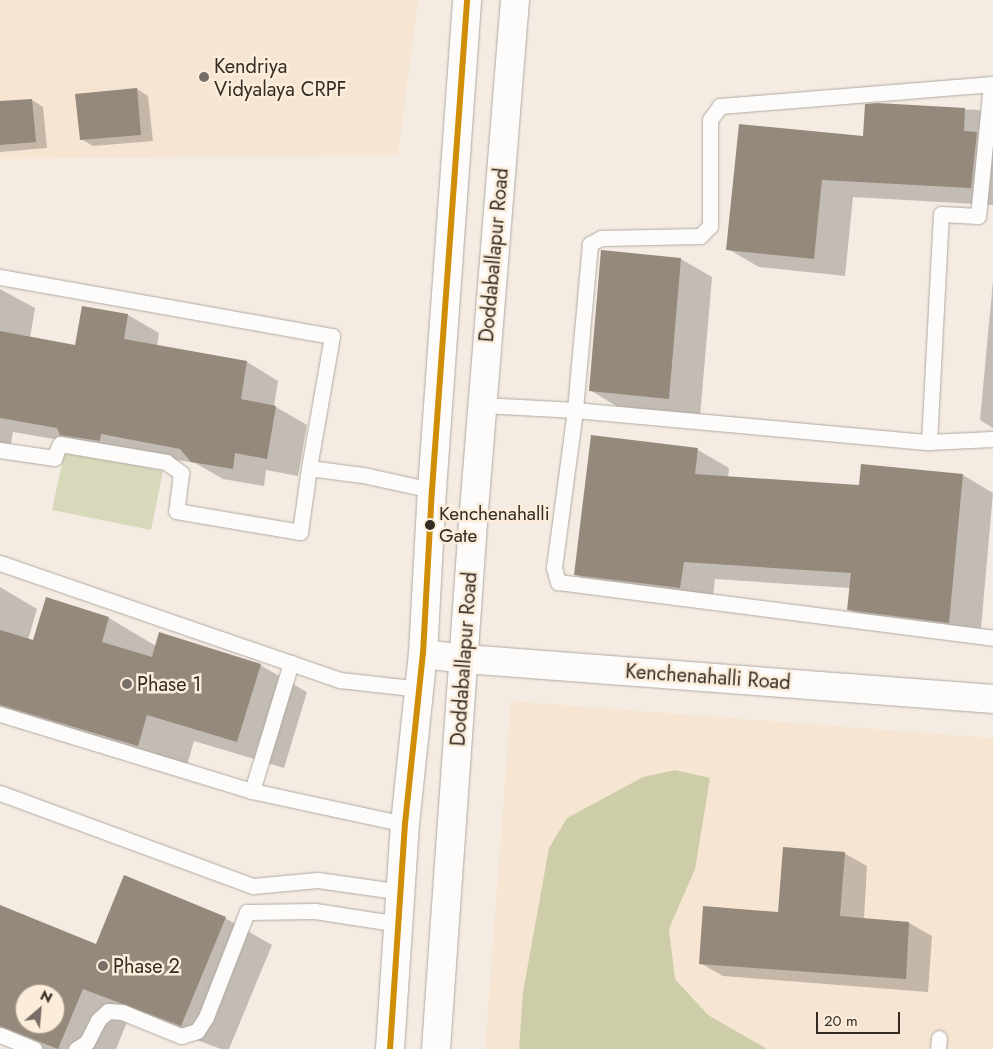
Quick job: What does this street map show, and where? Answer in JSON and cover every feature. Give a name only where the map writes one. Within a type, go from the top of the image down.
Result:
[{"type":"main road","name":"Doddaballapur Road","points":[[390,1049],[402,892],[405,824],[423,654],[432,490],[467,0]]},
{"type":"main road","name":"Doddaballapur Road","points":[[436,1049],[482,405],[515,0]]},
{"type":"main road","name":"Kenchenahalli Road","points":[[423,654],[465,659],[993,699]]},
{"type":"lane","points":[[929,442],[941,214],[978,216],[992,84],[720,106],[710,120],[710,226],[700,236],[601,238],[590,244],[575,410],[554,568],[558,582],[993,638]]},
{"type":"lane","points":[[0,277],[332,336],[308,468],[300,532],[176,511],[182,473],[166,462],[60,444],[54,458],[0,450]]},
{"type":"lane","points":[[482,405],[575,410],[929,442],[993,439]]},
{"type":"lane","points":[[308,468],[363,475],[432,490]]},
{"type":"lane","points":[[0,563],[340,680],[420,689]]},
{"type":"lane","points":[[252,791],[291,663]]},
{"type":"lane","points":[[0,714],[252,791],[405,824]]},
{"type":"lane","points":[[0,793],[253,886],[318,880],[402,892]]},
{"type":"lane","points":[[76,1049],[87,1042],[98,1020],[108,1011],[122,1012],[181,1036],[197,1031],[206,1016],[247,912],[253,886]]},
{"type":"lane","points":[[247,912],[315,911],[399,924]]},
{"type":"lane","points":[[0,1035],[34,1049]]},
{"type":"shaded area","name":"Kendriya Vidyalaya CRPF","points":[[0,0],[418,0],[398,155],[0,159]]},
{"type":"shaded area","points":[[511,701],[993,738],[993,1049],[485,1049]]},
{"type":"green space","points":[[65,450],[163,471],[151,530],[52,510]]},
{"type":"green space","points":[[675,770],[710,778],[695,869],[669,929],[675,979],[708,1015],[767,1049],[519,1049],[523,992],[549,848],[567,818],[643,777]]},
{"type":"building","points":[[137,88],[141,135],[80,140],[75,94]]},
{"type":"building","points":[[32,99],[36,142],[0,145],[0,101]]},
{"type":"building","points":[[865,104],[965,108],[964,131],[977,132],[971,188],[822,180],[814,259],[726,250],[739,124],[863,136]]},
{"type":"building","points":[[601,250],[681,258],[669,399],[589,391]]},
{"type":"building","points":[[82,306],[128,314],[124,339],[247,361],[241,399],[276,406],[267,459],[235,453],[233,469],[191,462],[180,449],[101,434],[100,441],[60,435],[57,428],[0,418],[0,331],[75,345]]},
{"type":"building","points":[[591,435],[698,448],[695,474],[859,485],[861,464],[963,474],[949,623],[847,610],[851,573],[684,562],[680,588],[574,575]]},
{"type":"building","name":"Phase 1","points":[[46,597],[109,617],[102,642],[152,657],[159,632],[261,664],[237,742],[147,715],[138,746],[0,705],[0,630],[33,640]]},
{"type":"building","points":[[783,847],[845,852],[840,916],[909,922],[906,979],[699,964],[703,906],[778,912]]},
{"type":"building","name":"Phase 2","points":[[124,875],[226,917],[181,1026],[83,989],[65,1032],[65,984],[15,984],[15,1032],[0,1026],[0,905],[96,944]]},
{"type":"building","name":"Phase 2","points":[[20,1034],[64,1034],[58,1049]]},
{"type":"transit line","points":[[390,1049],[405,824],[423,654],[432,490],[467,0]]},
{"type":"place","name":"Kendriya Vidyalaya CRPF","points":[[204,77]]},
{"type":"place","name":"Kenchenahalli Gate","points":[[430,525]]},
{"type":"place","name":"Phase 1","points":[[127,684]]},
{"type":"place","name":"Phase 2","points":[[103,966]]}]
